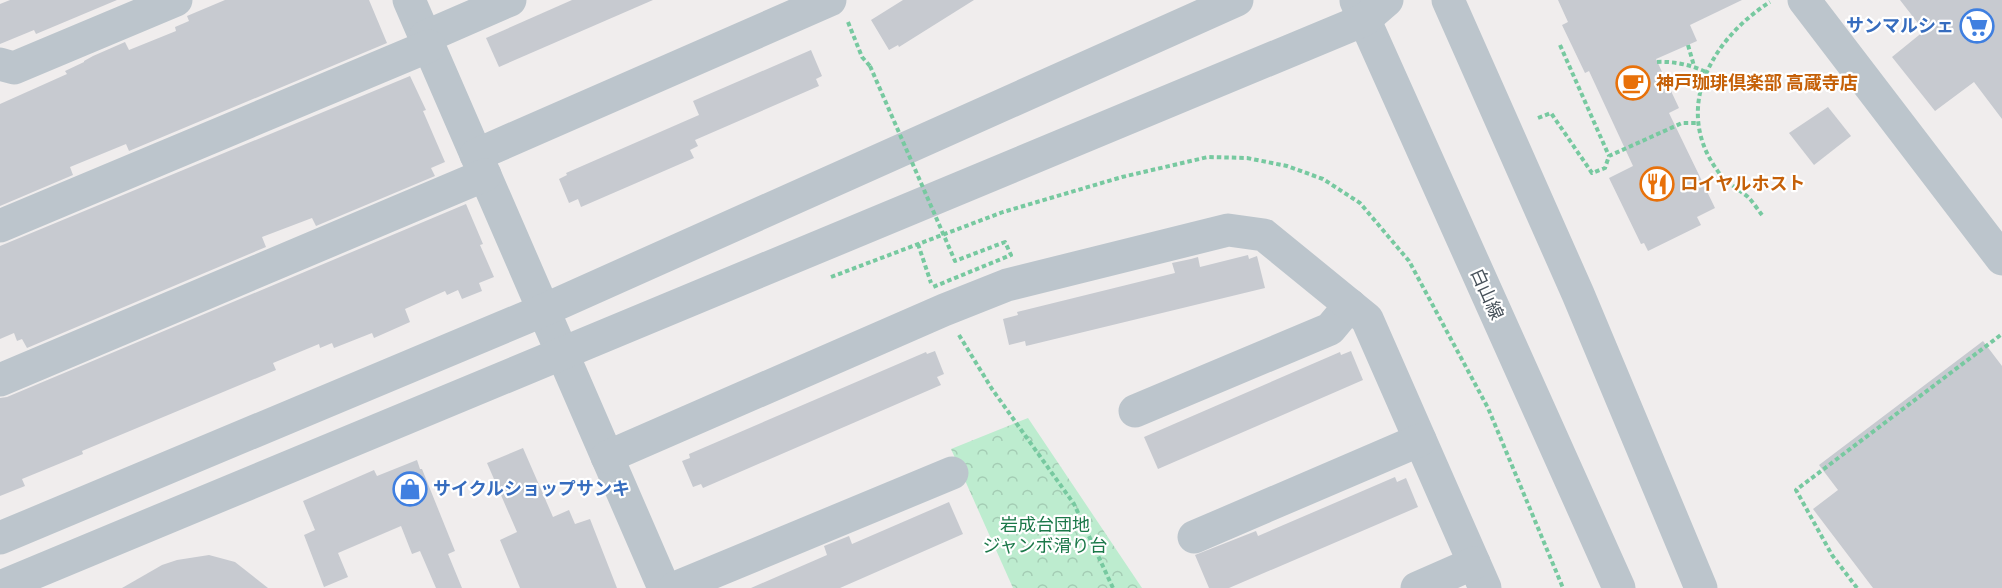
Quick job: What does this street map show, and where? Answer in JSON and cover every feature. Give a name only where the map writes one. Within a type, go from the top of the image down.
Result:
[{"type":"street","points":[[0,64],[14,68],[176,0]]},
{"type":"street","points":[[409,0],[664,588]]},
{"type":"street","points":[[0,226],[427,42],[510,0]]},
{"type":"street","points":[[45,579],[3,532],[544,310],[1237,0]]},
{"type":"street","points":[[1448,0],[1578,294],[1701,588]]},
{"type":"street","points":[[1804,0],[2002,259]]},
{"type":"street","points":[[0,588],[45,579],[1369,7]]},
{"type":"street","name":"白山線","points":[[1369,7],[1619,588]]},
{"type":"street","points":[[0,380],[480,165],[838,10]]},
{"type":"street","points":[[608,457],[938,298],[1007,285],[1228,230],[1264,235],[1367,319],[1480,575],[1417,588]]},
{"type":"street","points":[[1135,411],[1330,329],[1350,305]]},
{"type":"street","points":[[1194,537],[1420,440]]},
{"type":"street","points":[[675,588],[952,473]]},
{"type":"path","points":[[1762,215],[1748,197],[1730,185],[1717,171],[1702,141],[1698,123],[1700,92],[1706,72],[1725,40],[1740,24],[1770,2]]},
{"type":"path","points":[[838,10],[862,57],[870,66],[955,261],[1005,242],[1011,255],[938,298]]},
{"type":"path","points":[[1538,118],[1551,113],[1592,173],[1605,168],[1609,156],[1560,45]]},
{"type":"path","points":[[1688,45],[1694,66]]},
{"type":"path","points":[[1657,63],[1667,62],[1694,66],[1706,72]]},
{"type":"path","points":[[1609,156],[1682,123],[1698,123]]},
{"type":"path","points":[[829,278],[1013,209],[1122,177],[1208,157],[1247,158],[1287,166],[1323,179],[1360,203],[1409,261],[1488,408],[1563,588]]},
{"type":"path","points":[[918,244],[938,298],[992,389],[1074,504],[1113,588]]},
{"type":"path","points":[[1857,588],[1832,555],[1796,490],[2002,334]]},
{"type":"green space","name":"岩成台団地 ジャンボ滑り台","points":[[1028,418],[1142,588],[1013,588],[951,449]]},
{"type":"building","points":[[10,0],[117,0],[36,34],[34,30],[0,44],[0,4]]},
{"type":"building","points":[[225,0],[369,0],[387,43],[129,151],[126,144],[70,167],[73,175],[0,206],[0,104],[67,74],[65,71],[125,42],[129,50],[176,31],[175,27],[189,21],[187,16]]},
{"type":"building","points":[[572,0],[653,0],[499,67],[486,38]]},
{"type":"building","points":[[903,0],[974,0],[899,47],[898,45],[889,50],[871,20]]},
{"type":"building","points":[[1558,0],[1742,0],[1690,25],[1697,41],[1656,59],[1679,108],[1669,113],[1715,208],[1697,217],[1701,225],[1648,251],[1644,243],[1641,244],[1609,178],[1633,166],[1589,71],[1585,73],[1562,25],[1568,22]]},
{"type":"building","points":[[1900,0],[2002,0],[2002,119],[1974,82],[1935,111],[1892,57],[1924,31]]},
{"type":"building","points":[[811,50],[822,76],[816,79],[819,86],[695,140],[698,146],[690,150],[694,158],[581,207],[578,199],[569,203],[559,179],[567,175],[566,173],[699,115],[693,101]]},
{"type":"building","points":[[410,76],[426,110],[423,111],[445,162],[431,168],[435,176],[316,226],[312,218],[262,237],[266,247],[27,348],[22,339],[17,341],[14,333],[0,339],[0,246]]},
{"type":"building","points":[[1828,107],[1851,136],[1814,165],[1789,133]]},
{"type":"building","points":[[466,204],[494,277],[479,283],[482,291],[462,299],[458,290],[447,295],[445,291],[405,309],[410,322],[374,338],[372,333],[334,348],[332,343],[320,348],[319,344],[273,363],[276,370],[82,451],[83,454],[22,479],[25,486],[0,496],[0,398]]},
{"type":"building","points":[[1248,255],[1249,259],[1257,256],[1265,288],[1026,346],[1025,341],[1009,345],[1003,319],[1018,315],[1017,312],[1175,273],[1172,263],[1198,257],[1200,267]]},
{"type":"building","points":[[1983,341],[2002,366],[2002,588],[1873,588],[1813,509],[1838,490],[1819,465]]},
{"type":"building","points":[[935,351],[944,374],[937,377],[941,385],[703,488],[701,484],[693,487],[682,461],[690,458],[689,454],[926,352],[927,354]]},
{"type":"building","points":[[1351,351],[1363,380],[1158,469],[1144,437],[1340,352],[1341,355]]},
{"type":"building","points":[[523,448],[553,517],[569,510],[575,524],[590,519],[617,588],[520,588],[500,540],[517,532],[487,463]]},
{"type":"building","points":[[417,460],[455,551],[448,554],[462,588],[436,588],[420,551],[412,554],[401,526],[338,553],[348,577],[324,587],[304,535],[315,530],[303,501],[374,470],[377,476]]},
{"type":"building","points":[[1395,477],[1397,482],[1406,478],[1418,507],[1229,588],[1209,588],[1195,555],[1256,531],[1258,536]]},
{"type":"building","points":[[949,502],[963,534],[840,588],[751,588],[827,555],[824,546],[849,536],[852,544]]},
{"type":"building","points":[[209,555],[235,562],[268,588],[122,588],[162,565]]},
{"type":"place","name":"サンマルシェ","points":[[1977,26]]},
{"type":"place","name":"神戸珈琲倶楽部 高蔵寺店","points":[[1633,83]]},
{"type":"place","name":"ロイヤルホスト","points":[[1657,184]]},
{"type":"place","name":"サイクルショップサンキ","points":[[410,489]]}]
